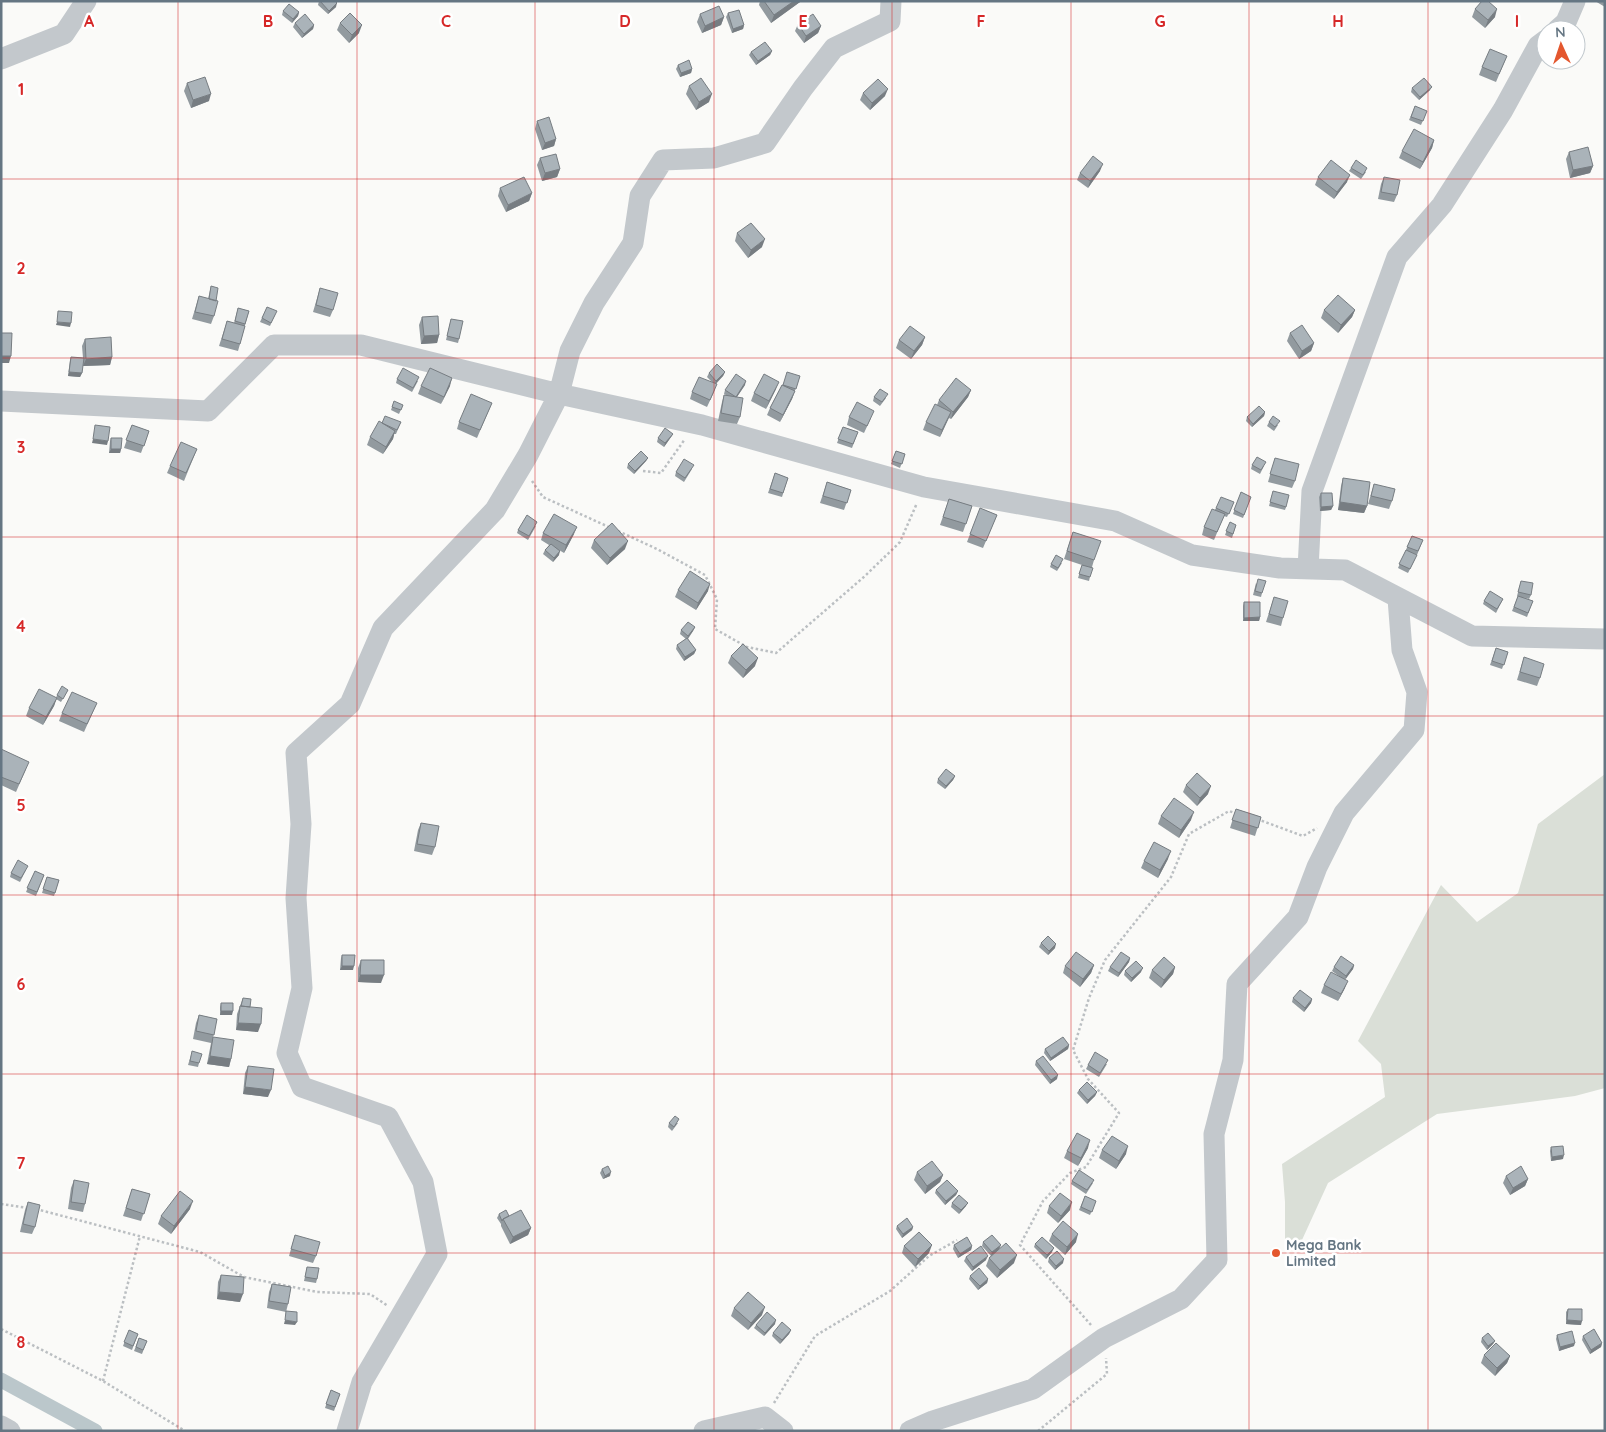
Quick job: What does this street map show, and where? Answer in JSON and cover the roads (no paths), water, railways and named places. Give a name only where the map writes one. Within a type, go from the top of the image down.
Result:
[{"type":"street","points":[[1,59],[64,34],[86,1]]},
{"type":"street","points":[[346,1431],[362,1382],[437,1254],[423,1182],[388,1116],[302,1087],[287,1053],[302,988],[296,898],[301,824],[296,753],[350,704],[383,628],[495,510],[559,394],[570,351],[594,303],[633,243],[640,196],[663,160],[714,158],[765,143],[802,88],[834,48],[890,21],[892,1]]},
{"type":"street","points":[[1567,20],[1574,1]]},
{"type":"street","points":[[1308,570],[1312,491],[1397,257],[1442,206],[1503,110],[1536,50]]},
{"type":"street","points":[[1,401],[208,412],[274,345],[361,345],[559,394],[702,425],[924,487],[1115,521],[1192,555],[1280,568],[1345,570],[1472,636],[1605,639]]},
{"type":"street","points":[[910,1431],[933,1421],[1033,1389],[1104,1338],[1181,1299],[1217,1260],[1214,1134],[1233,1060],[1237,984],[1298,917],[1317,867],[1344,812],[1414,730],[1417,692],[1402,650],[1398,599]]},
{"type":"street","points":[[704,1431],[765,1417],[783,1431]]},
{"type":"street","points":[[1,1426],[10,1431]]},
{"type":"waterway","points":[[1,1380],[95,1431]]},
{"type":"place","name":"Mega Bank Limited","points":[[1276,1253]]}]
